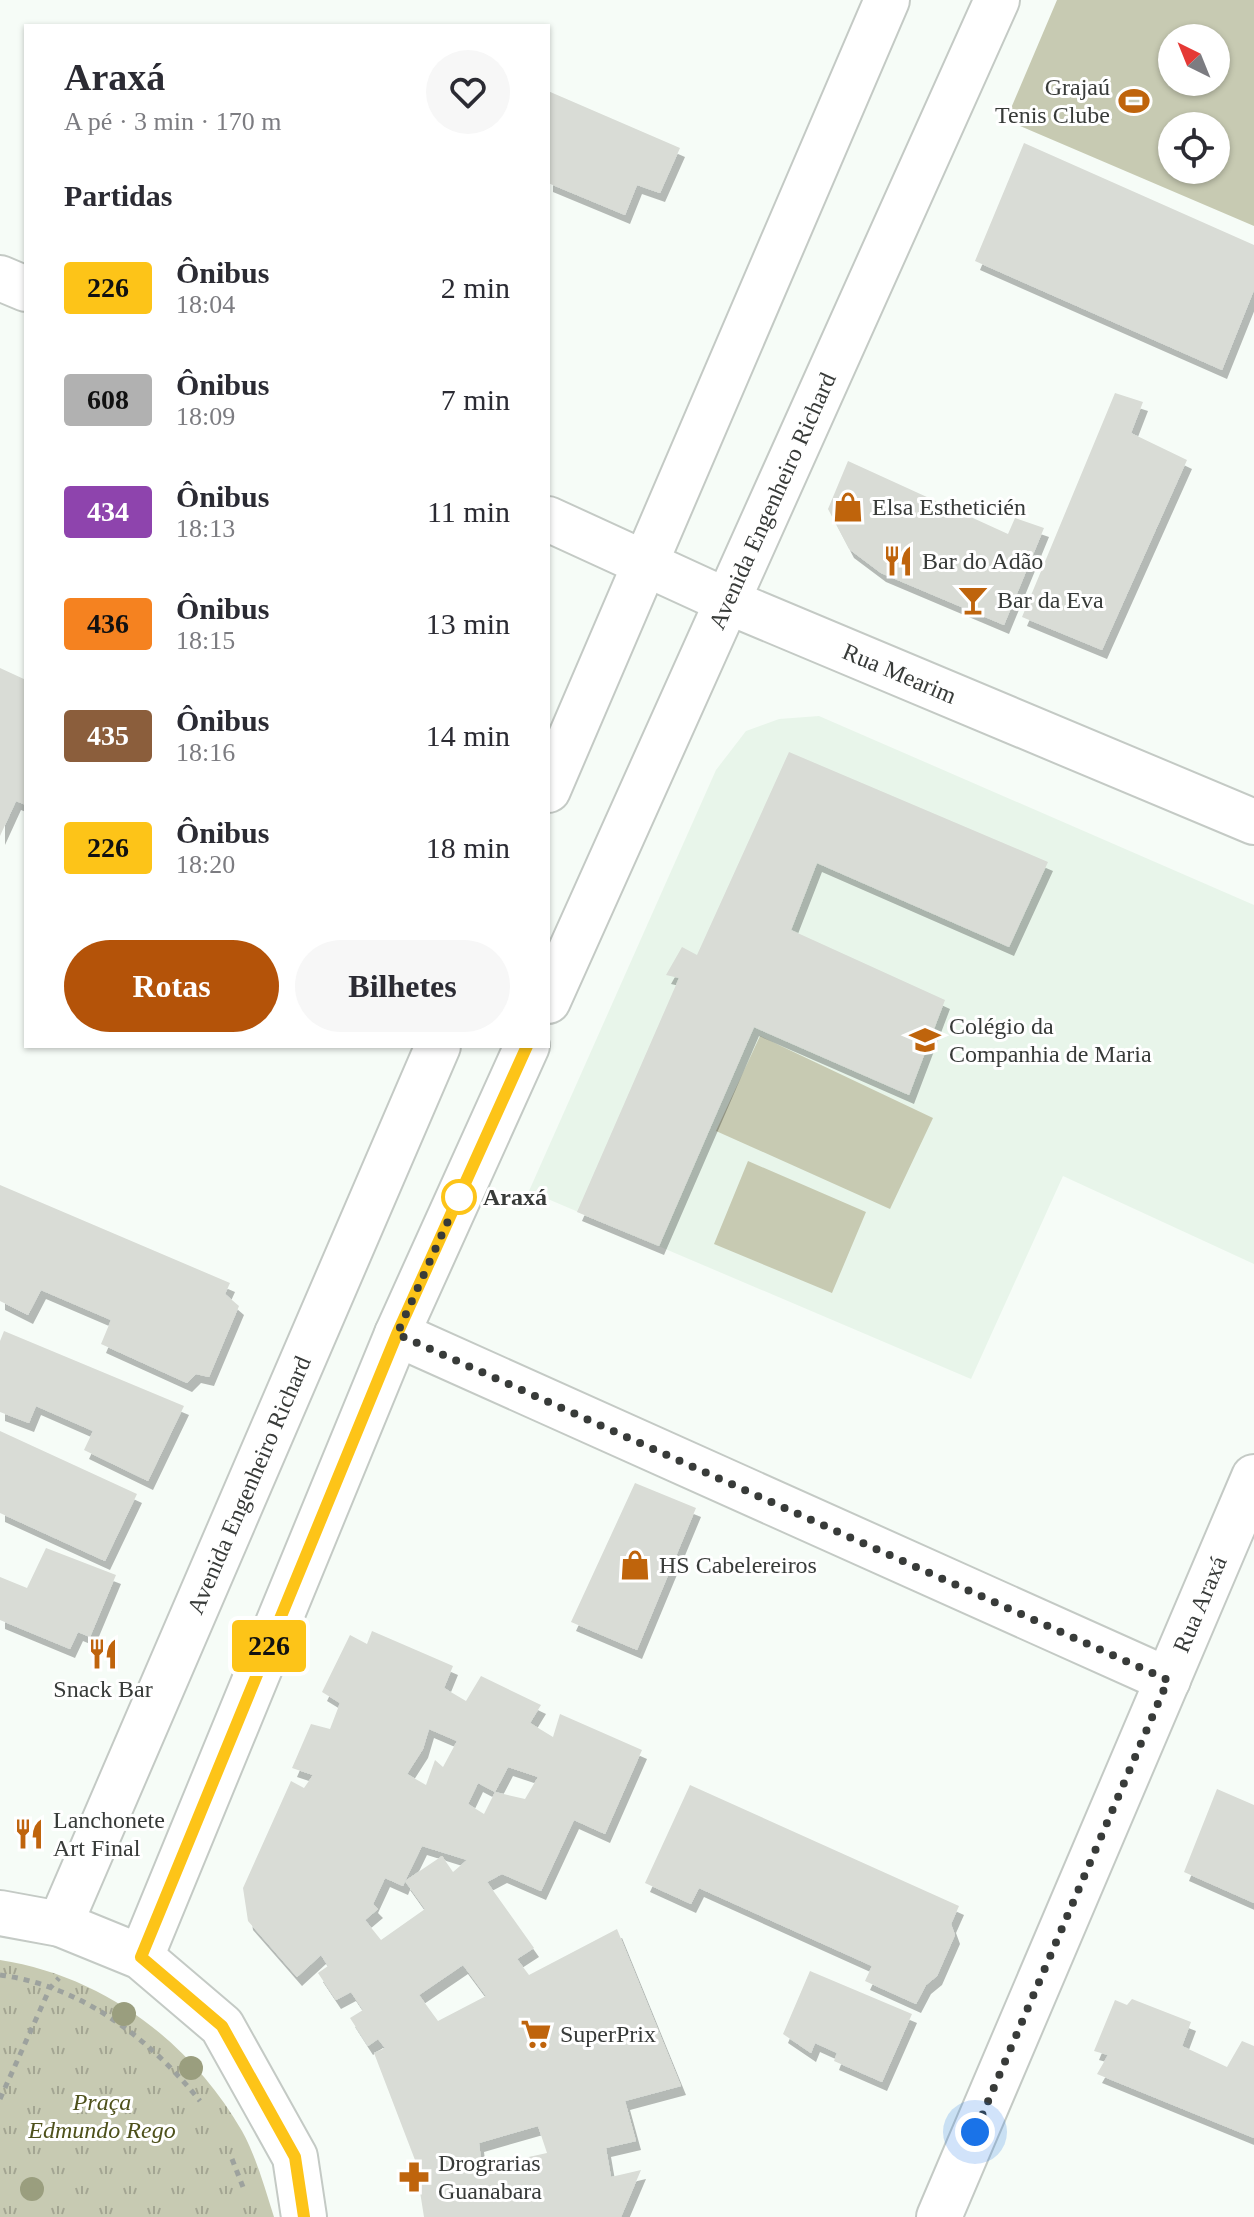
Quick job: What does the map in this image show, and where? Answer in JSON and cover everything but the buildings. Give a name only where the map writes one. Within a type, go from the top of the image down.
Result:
[{"type":"street","points":[[550,785],[887,0]]},
{"type":"street","name":"Avenida Engenheiro Richard","points":[[550,997],[997,0]]},
{"type":"street","points":[[0,278],[24,288]]},
{"type":"street","name":"Rua Mearim","points":[[550,520],[729,602],[1254,822]]},
{"type":"street","name":"Avenida Engenheiro Richard","points":[[77,1931],[437,1048]]},
{"type":"street","points":[[141,1957],[397,1334],[526,1048]]},
{"type":"street","points":[[397,1334],[1168,1680]]},
{"type":"street","name":"Rua Araxá","points":[[939,2217],[1254,1477]]},
{"type":"street","points":[[0,1913],[77,1931],[141,1957],[222,2026],[295,2157],[304,2217]]},
{"type":"path","points":[[0,2099],[77,1931]]},
{"type":"path","points":[[0,1975],[50,1988],[98,2010],[138,2036],[174,2068],[204,2106]]},
{"type":"path","points":[[227,2147],[245,2192]]},
{"type":"shaded area","name":"Colégio da Companhia de Maria","points":[[819,716],[1254,905],[1254,1264],[1063,1176],[971,1379],[529,1191],[716,770],[746,731],[779,719]]},
{"type":"green space","name":"Grajaú Tenis Clube","points":[[1057,0],[1254,0],[1254,226],[1006,120]]},
{"type":"green space","points":[[760,1036],[933,1118],[890,1209],[716,1131]]},
{"type":"green space","points":[[748,1161],[866,1212],[832,1293],[714,1244]]},
{"type":"green space","name":"Praça Edmundo Rego","points":[[0,1960],[38,1968],[108,1997],[170,2042],[221,2098],[242,2131],[274,2217],[0,2217]]},
{"type":"bus line","name":"226","points":[[304,2217],[295,2157],[222,2026],[141,1957],[397,1334],[526,1048]]},
{"type":"place","name":"Grajaú Tenis Clube","points":[[1134,101]]},
{"type":"place","name":"Elsa Estheticién","points":[[848,507]]},
{"type":"place","name":"Bar do Adão","points":[[898,561]]},
{"type":"place","name":"Bar da Eva","points":[[973,600]]},
{"type":"place","name":"Colégio da Companhia de Maria","points":[[925,1040]]},
{"type":"place","name":"Araxá","points":[[459,1197]]},
{"type":"place","name":"HS Cabelereiros","points":[[635,1565]]},
{"type":"place","name":"Snack Bar","points":[[103,1654]]},
{"type":"place","name":"Lanchonete Art Final","points":[[29,1834]]},
{"type":"place","name":"SuperPrix","points":[[536,2034]]},
{"type":"place","name":"Drograrias Guanabara","points":[[414,2177]]},
{"type":"route","points":[[459,1197],[462,1190],[397,1334],[1168,1680],[975,2132]]}]
